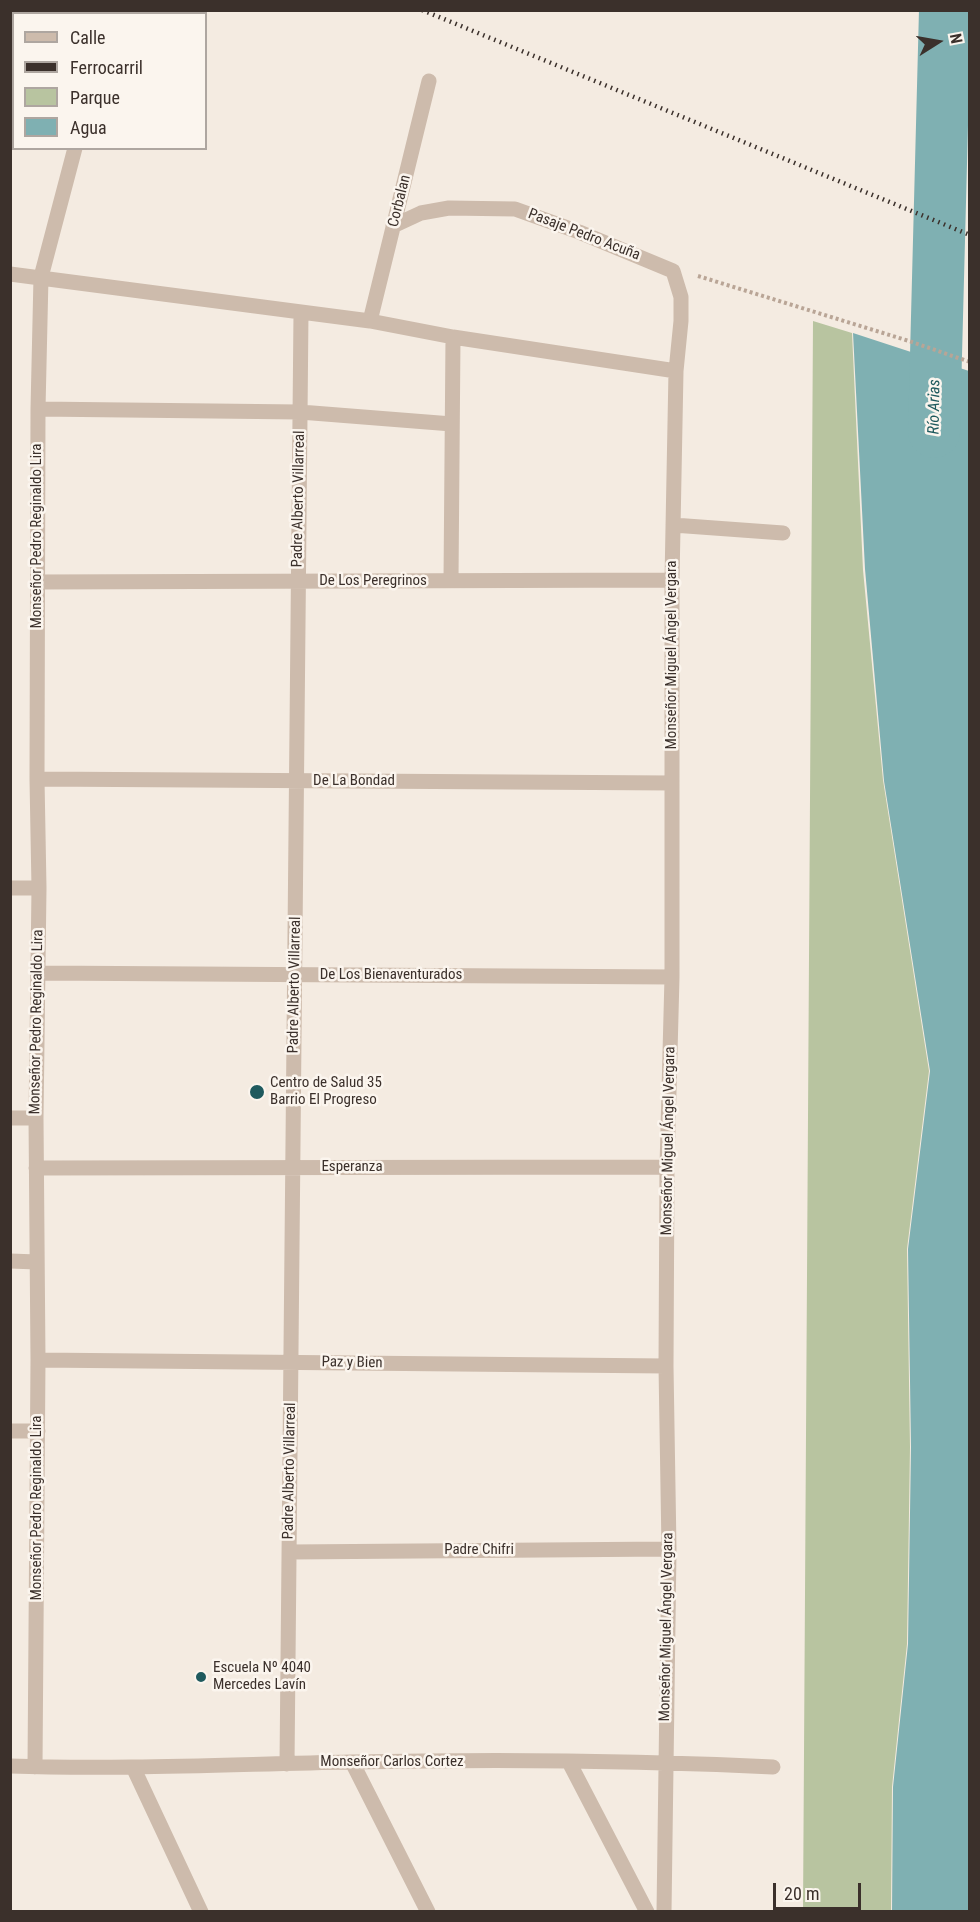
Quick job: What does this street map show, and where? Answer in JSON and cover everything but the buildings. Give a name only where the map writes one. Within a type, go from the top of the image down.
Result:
[{"type":"street","name":"Corbalan","points":[[370,321],[429,81]]},
{"type":"street","name":"Monseñor Pedro Reginaldo Lira","points":[[35,1767],[38,1431],[36,1118],[39,973],[38,409],[41,277],[74,150]]},
{"type":"street","name":"Pasaje Pedro Acuña","points":[[393,226],[421,213],[449,208],[515,209],[673,270]]},
{"type":"street","points":[[10,274],[370,321],[453,337],[676,371],[681,297],[673,270]]},
{"type":"street","name":"Padre Alberto Villarreal","points":[[287,1764],[301,313]]},
{"type":"street","points":[[451,580],[453,337]]},
{"type":"street","name":"Monseñor Miguel Ángel Vergara","points":[[664,1911],[669,1549],[666,1366],[667,1167],[672,977],[672,580],[676,371]]},
{"type":"street","points":[[38,409],[300,412],[452,424]]},
{"type":"street","points":[[673,525],[783,533]]},
{"type":"street","name":"De Los Peregrinos","points":[[38,582],[672,580]]},
{"type":"street","name":"De La Bondad","points":[[37,779],[672,783]]},
{"type":"street","points":[[10,888],[39,888]]},
{"type":"street","name":"De Los Bienaventurados","points":[[39,973],[672,977]]},
{"type":"street","points":[[10,1118],[36,1118]]},
{"type":"street","name":"Esperanza","points":[[36,1168],[667,1167]]},
{"type":"street","points":[[10,1261],[37,1262]]},
{"type":"street","name":"Paz y Bien","points":[[38,1360],[666,1366]]},
{"type":"street","points":[[10,1431],[38,1431]]},
{"type":"street","name":"Padre Chifri","points":[[290,1552],[669,1549]]},
{"type":"street","points":[[352,1762],[428,1911]]},
{"type":"street","name":"Monseñor Carlos Cortez","points":[[10,1766],[133,1767],[352,1762],[665,1762],[772,1767]]},
{"type":"street","points":[[569,1762],[647,1911]]},
{"type":"street","points":[[133,1767],[201,1911]]},
{"type":"path","points":[[673,270],[909,341],[969,362]]},
{"type":"green space","points":[[813,321],[852,333],[863,570],[883,780],[929,1071],[907,1249],[910,1447],[907,1644],[892,1787],[891,1912],[803,1911]]},
{"type":"water","points":[[853,333],[969,371],[969,1911],[892,1911],[893,1787],[908,1644],[911,1447],[908,1249],[930,1071],[884,781],[865,569]]},
{"type":"waterway","name":"Río Arias","points":[[934,432],[945,10]]},
{"type":"railway","points":[[422,10],[970,235]]},
{"type":"place","name":"Centro de Salud 35 Barrio El Progreso","points":[[257,1092]]},
{"type":"place","name":"Escuela Nº 4040 Mercedes Lavín","points":[[201,1677]]}]
